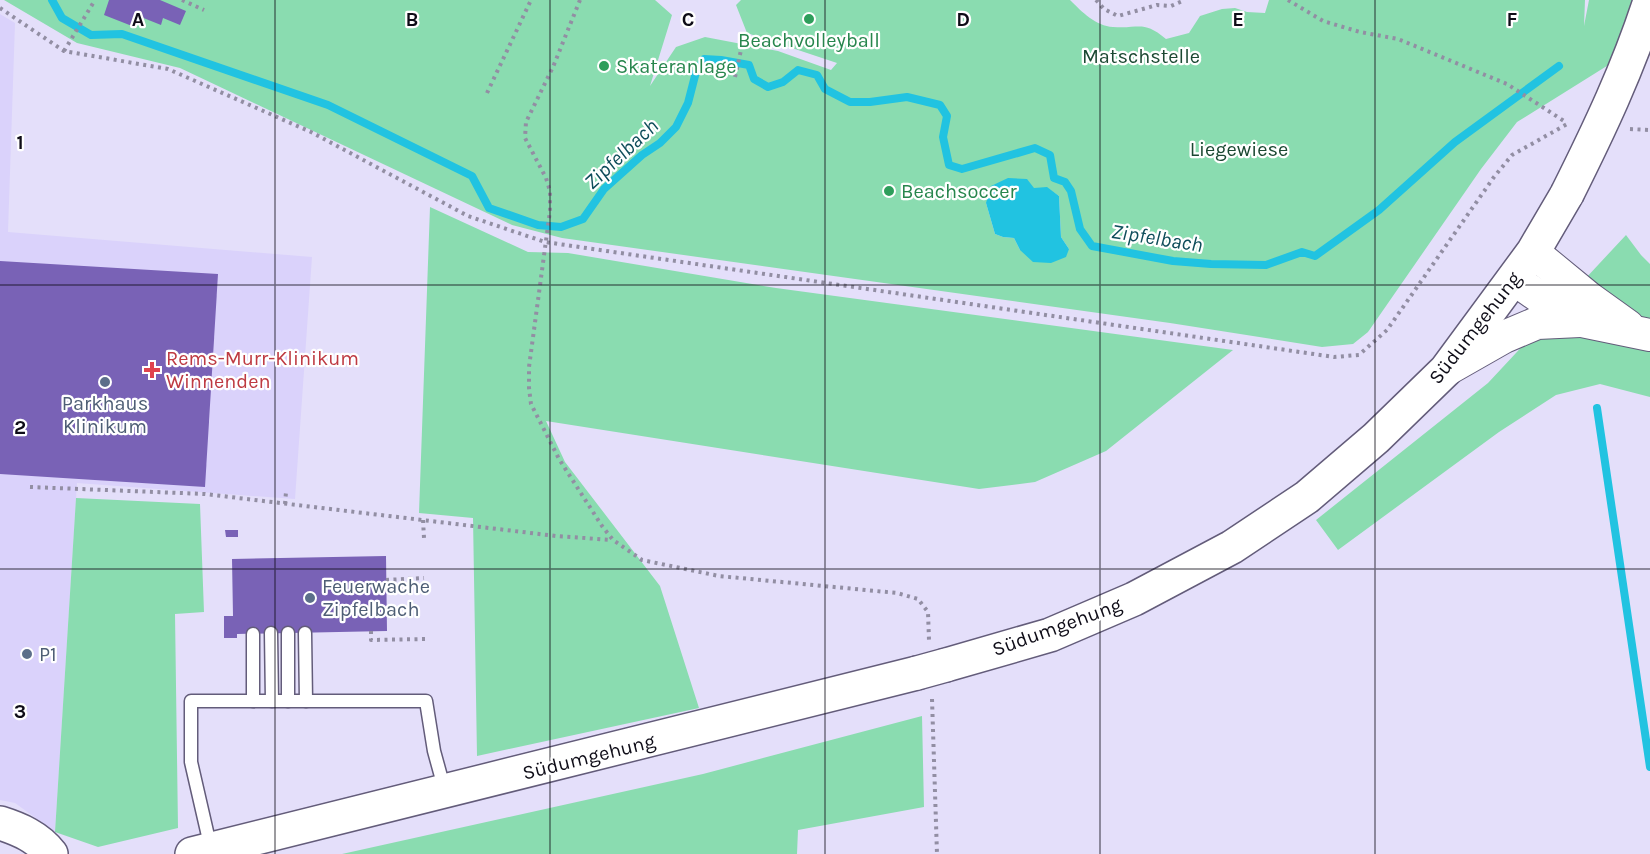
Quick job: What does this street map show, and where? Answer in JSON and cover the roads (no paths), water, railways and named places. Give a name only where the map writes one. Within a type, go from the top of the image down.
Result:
[{"type":"main road","name":"Südumgehung","points":[[201,851],[446,792],[931,661],[1050,635],[1134,599],[1232,547],[1306,497],[1376,438],[1446,370],[1533,252],[1567,194],[1606,115],[1635,46],[1650,1]]},
{"type":"main road","points":[[0,823],[21,830],[45,846],[51,854]]},
{"type":"street","points":[[1533,252],[1589,298],[1645,334]]},
{"type":"street","points":[[1514,279],[1551,305],[1582,321]]},
{"type":"street","points":[[1446,370],[1504,337],[1537,323],[1582,321],[1645,334]]},
{"type":"lane","points":[[271,633],[272,701]]},
{"type":"lane","points":[[288,633],[288,701]]},
{"type":"lane","points":[[305,633],[306,701]]},
{"type":"lane","points":[[253,634],[253,701]]},
{"type":"lane","points":[[201,851],[191,762],[191,701],[426,701],[434,751],[446,792]]},
{"type":"water","points":[[1008,178],[1027,179],[1034,188],[1047,187],[1059,196],[1061,237],[1069,249],[1066,257],[1051,263],[1033,262],[1020,250],[1014,238],[995,234],[986,203],[991,186]]},
{"type":"waterway","name":"Zipfelbach","points":[[52,0],[62,18],[91,35],[122,34],[328,105],[472,176],[489,208],[538,225],[561,227],[583,219],[604,189],[642,155],[660,143],[676,127],[688,103],[696,72],[704,59],[749,65],[754,79],[768,87],[783,82],[798,70],[817,75],[825,89],[850,102],[907,97],[940,105],[947,116],[943,137],[949,165],[962,169],[1035,148],[1050,155],[1054,178],[1065,182],[1071,191],[1080,229],[1092,246],[1173,261],[1211,264],[1266,265],[1302,252],[1315,256],[1379,210],[1455,142],[1559,66]]},
{"type":"waterway","points":[[1597,408],[1650,767]]},
{"type":"place","name":"Beachvolleyball","points":[[809,19]]},
{"type":"place","name":"Skateranlage","points":[[604,66]]},
{"type":"place","name":"Beachsoccer","points":[[889,191]]},
{"type":"place","name":"Rems-Murr-Klinikum Winnenden","points":[[152,370]]},
{"type":"place","name":"Parkhaus Klinikum","points":[[105,382]]},
{"type":"place","name":"Feuerwache Zipfelbach","points":[[310,598]]},
{"type":"place","name":"P1","points":[[27,654]]},
{"type":"park label","name":"Matschstelle","points":[[1141,56]]},
{"type":"park label","name":"Liegewiese","points":[[1239,149]]}]
